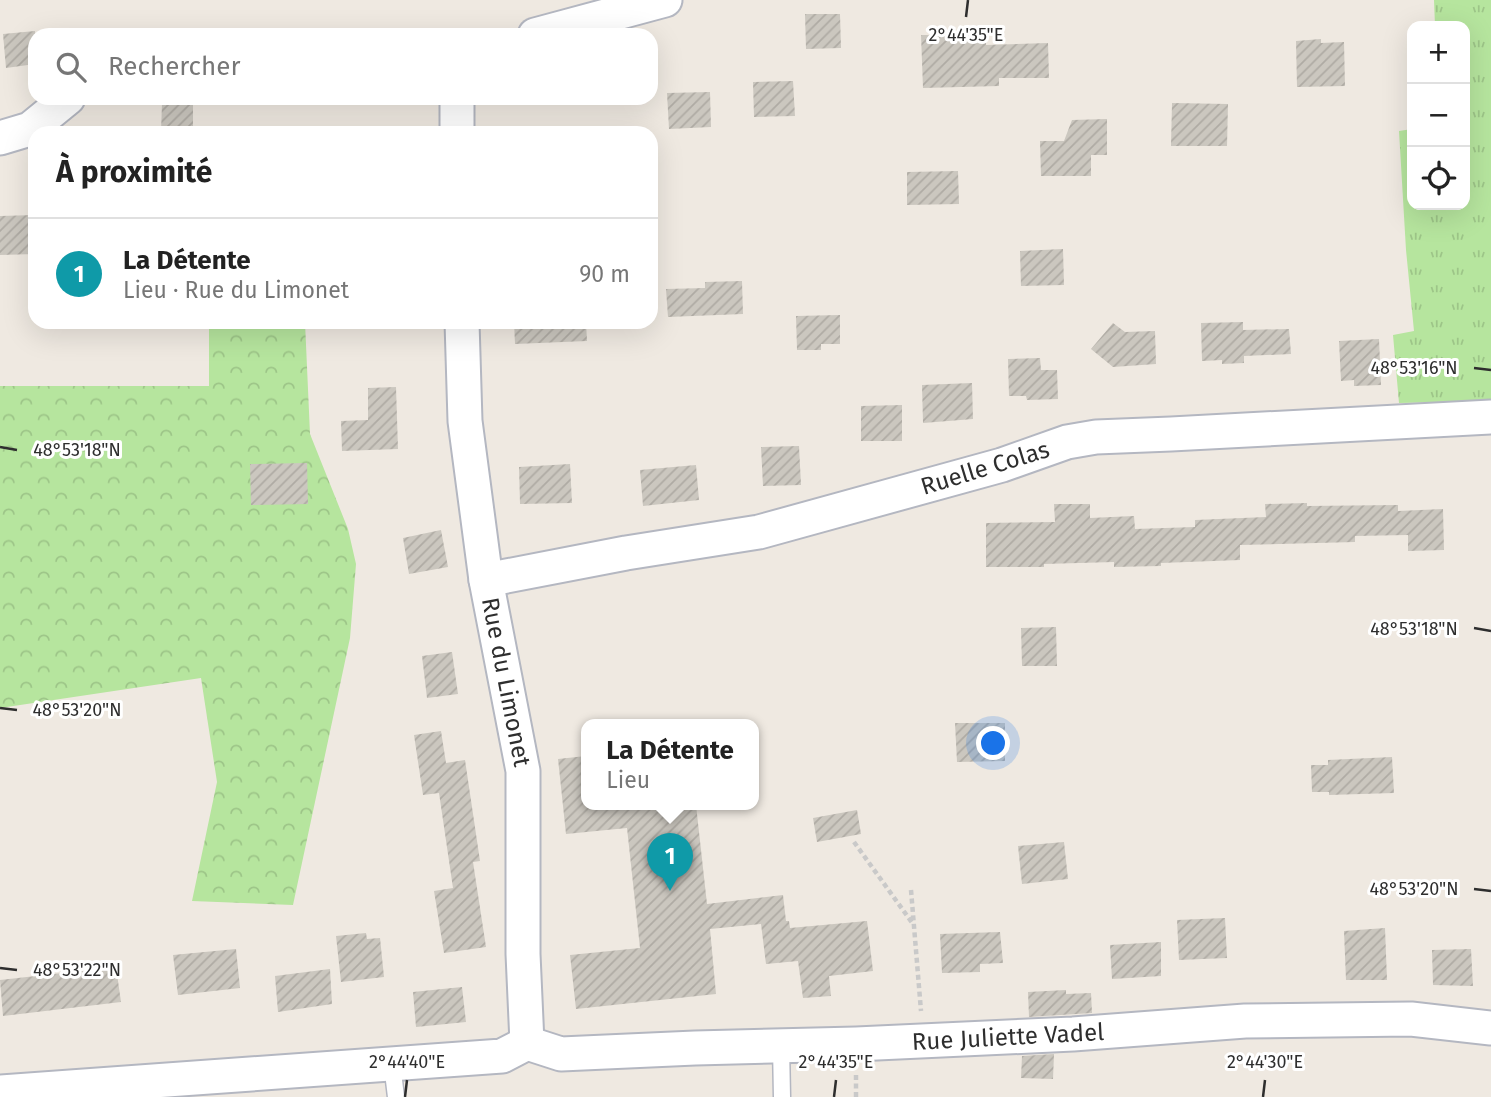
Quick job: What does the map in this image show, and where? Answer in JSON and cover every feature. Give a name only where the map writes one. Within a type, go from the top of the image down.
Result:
[{"type":"street","points":[[561,28],[665,0]]},
{"type":"street","points":[[34,126],[59,105]]},
{"type":"street","points":[[457,105],[457,126]]},
{"type":"street","points":[[0,138],[28,130]]},
{"type":"street","name":"Rue du Limonet","points":[[462,329],[465,421],[486,580],[523,771],[523,954],[527,1043]]},
{"type":"street","name":"Ruelle Colas","points":[[486,580],[626,553],[759,532],[1002,465],[1067,442],[1096,437],[1491,417]]},
{"type":"street","name":"Rue Juliette Vadel","points":[[527,1043],[561,1054],[1073,1034],[1245,1021],[1411,1019],[1491,1028]]},
{"type":"street","points":[[0,1092],[502,1056],[527,1043]]},
{"type":"lane","points":[[781,1046],[782,1097]]},
{"type":"lane","points":[[392,1064],[396,1097]]},
{"type":"path","points":[[854,842],[914,926]]},
{"type":"path","points":[[911,890],[923,1041]]},
{"type":"green space","points":[[1434,0],[1491,0],[1491,401],[1399,403],[1393,335],[1414,331],[1399,131],[1407,130],[1407,210],[1470,210],[1470,21],[1435,21]]},
{"type":"green space","points":[[209,329],[305,329],[310,434],[348,529],[356,564],[350,638],[293,905],[192,901],[217,782],[201,678],[0,708],[0,386],[209,386]]},
{"type":"building","points":[[805,14],[840,14],[841,48],[806,49]]},
{"type":"building","points":[[986,27],[986,45],[1048,43],[1049,78],[999,78],[999,86],[923,88],[921,35],[962,35],[962,28]]},
{"type":"building","points":[[28,32],[28,65],[6,68],[3,34]]},
{"type":"building","points":[[1321,39],[1321,43],[1344,42],[1345,86],[1297,87],[1296,41]]},
{"type":"building","points":[[793,81],[795,116],[754,117],[753,82]]},
{"type":"building","points":[[710,92],[711,127],[669,129],[667,93]]},
{"type":"building","points":[[1172,103],[1228,104],[1227,146],[1171,146]]},
{"type":"building","points":[[162,105],[193,105],[193,126],[161,126]]},
{"type":"building","points":[[1107,119],[1107,155],[1091,155],[1091,176],[1041,176],[1040,141],[1064,141],[1072,120]]},
{"type":"building","points":[[958,171],[959,204],[907,205],[907,172]]},
{"type":"building","points":[[28,215],[28,254],[0,255],[0,216]]},
{"type":"building","points":[[1063,249],[1064,285],[1021,286],[1020,251]]},
{"type":"building","points":[[742,281],[743,314],[668,317],[666,289],[705,288],[705,282]]},
{"type":"building","points":[[840,315],[840,344],[821,344],[821,350],[797,350],[796,316]]},
{"type":"building","points":[[1243,322],[1243,330],[1289,329],[1291,354],[1244,356],[1244,363],[1202,361],[1201,323]]},
{"type":"building","points":[[1113,323],[1125,332],[1155,331],[1156,364],[1113,367],[1091,349]]},
{"type":"building","points":[[514,329],[586,329],[587,341],[515,344]]},
{"type":"building","points":[[1379,339],[1381,385],[1354,386],[1354,380],[1341,381],[1339,341]]},
{"type":"building","points":[[1040,358],[1041,370],[1057,370],[1058,399],[1027,400],[1026,396],[1009,396],[1008,359]]},
{"type":"building","points":[[972,383],[973,419],[923,423],[922,385]]},
{"type":"building","points":[[396,387],[398,449],[342,451],[341,421],[368,420],[368,388]]},
{"type":"building","points":[[902,405],[902,441],[861,441],[861,406]]},
{"type":"building","points":[[799,446],[801,485],[763,486],[761,447]]},
{"type":"building","points":[[307,463],[308,504],[251,505],[250,464]]},
{"type":"building","points":[[570,464],[572,503],[520,504],[519,467]]},
{"type":"building","points":[[696,465],[699,500],[643,506],[640,470]]},
{"type":"building","points":[[1307,503],[1307,506],[1398,505],[1398,511],[1443,509],[1444,550],[1408,551],[1408,535],[1355,536],[1355,542],[1240,545],[1240,560],[1161,563],[1161,566],[1114,567],[1114,562],[1044,564],[1044,567],[986,567],[986,523],[1055,522],[1054,504],[1090,504],[1090,518],[1134,516],[1135,529],[1195,527],[1195,520],[1266,517],[1265,504]]},
{"type":"building","points":[[441,530],[448,567],[409,574],[403,538]]},
{"type":"building","points":[[1056,627],[1057,666],[1022,666],[1021,628]]},
{"type":"building","points":[[452,652],[458,694],[427,698],[422,656]]},
{"type":"building","points":[[955,723],[1005,723],[1005,761],[957,762]]},
{"type":"building","points":[[441,731],[446,763],[465,760],[480,861],[473,862],[486,947],[444,953],[434,891],[453,888],[439,793],[423,795],[414,735]]},
{"type":"building","points":[[581,757],[581,810],[697,810],[707,904],[783,895],[786,921],[789,921],[790,928],[867,921],[873,971],[829,976],[831,996],[803,998],[798,961],[766,964],[761,924],[710,929],[716,994],[576,1009],[570,955],[640,948],[627,828],[566,834],[558,759]]},
{"type":"building","points":[[1392,757],[1394,793],[1329,795],[1329,792],[1312,792],[1311,765],[1328,765],[1328,760]]},
{"type":"building","points":[[857,810],[861,834],[817,842],[813,818]]},
{"type":"building","points":[[1064,842],[1068,879],[1022,884],[1018,846]]},
{"type":"building","points":[[1225,918],[1227,958],[1179,960],[1177,920]]},
{"type":"building","points":[[1385,928],[1387,980],[1346,980],[1344,931]]},
{"type":"building","points":[[1000,932],[1003,963],[980,964],[980,972],[942,973],[940,934]]},
{"type":"building","points":[[366,933],[367,939],[380,938],[384,977],[341,982],[336,936]]},
{"type":"building","points":[[1161,942],[1161,976],[1112,979],[1110,945]]},
{"type":"building","points":[[236,949],[240,988],[178,995],[173,955]]},
{"type":"building","points":[[1471,949],[1473,986],[1433,985],[1432,950]]},
{"type":"building","points":[[116,967],[121,1002],[3,1016],[0,980]]},
{"type":"building","points":[[330,969],[332,1004],[278,1012],[275,976]]},
{"type":"building","points":[[462,987],[466,1022],[416,1027],[413,992]]},
{"type":"building","points":[[1066,990],[1066,994],[1091,993],[1092,1013],[1029,1017],[1028,992]]},
{"type":"building","points":[[1054,1054],[1053,1079],[1021,1078],[1022,1056]]},
{"type":"place","name":"La Détente","points":[[670,891]]}]
